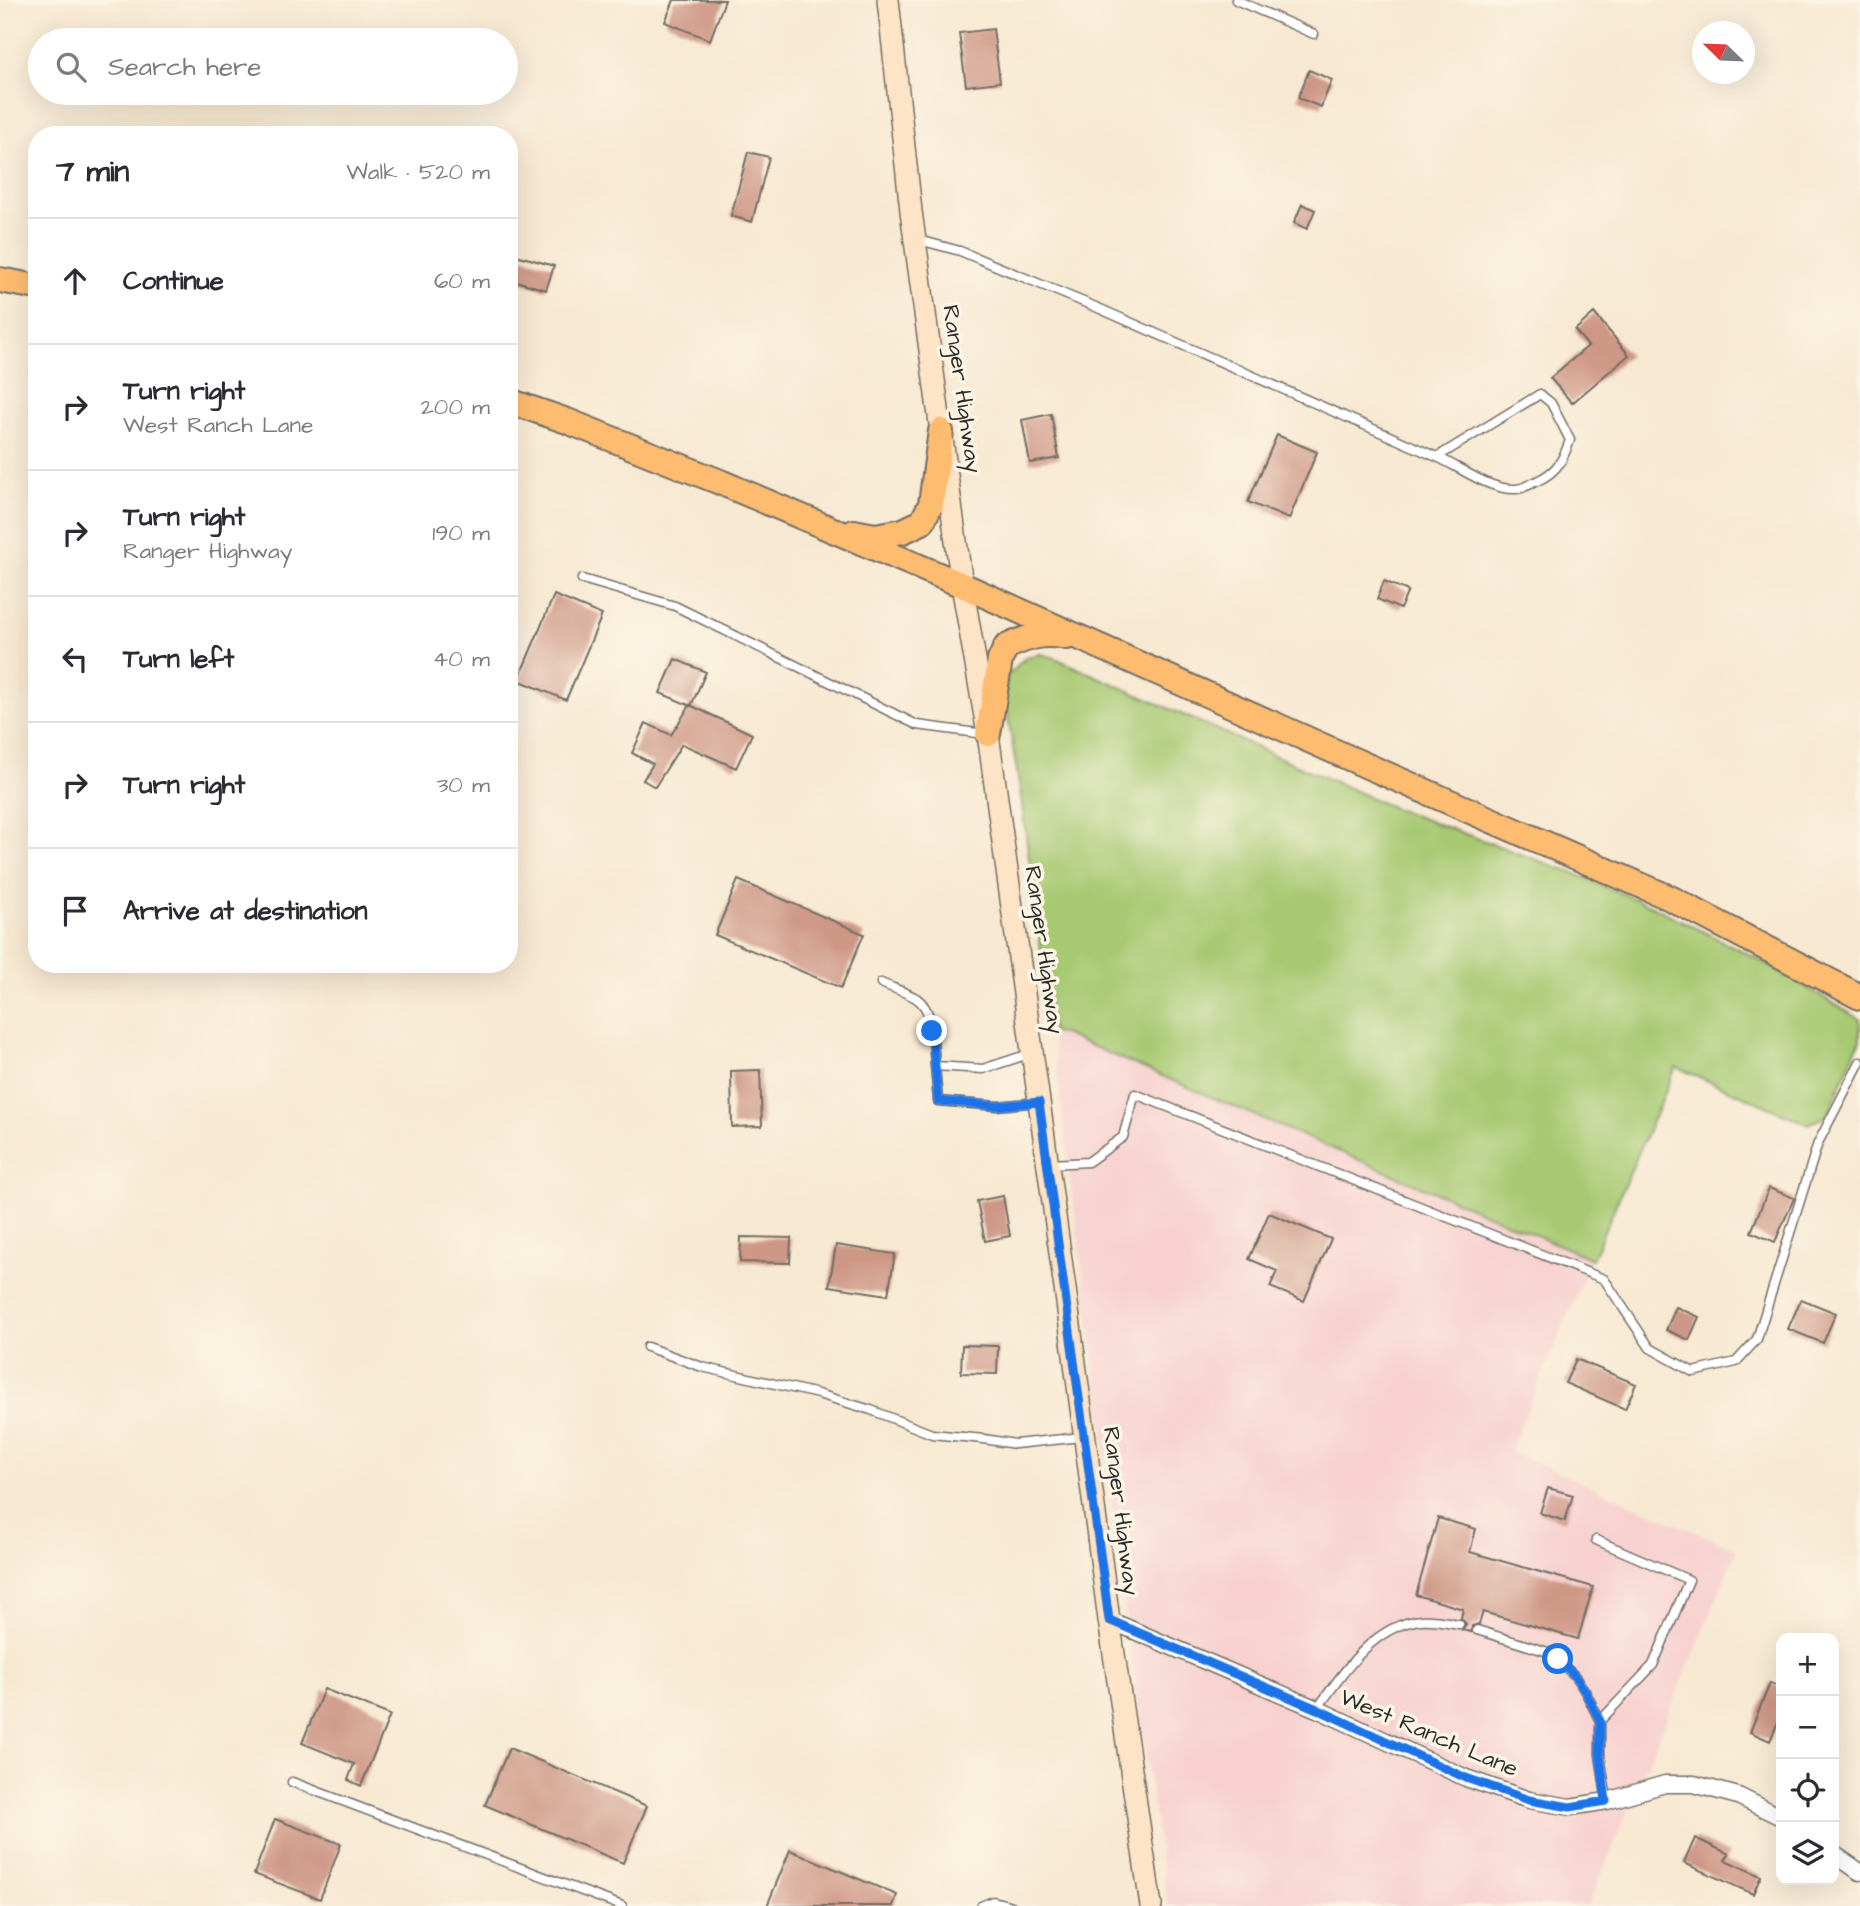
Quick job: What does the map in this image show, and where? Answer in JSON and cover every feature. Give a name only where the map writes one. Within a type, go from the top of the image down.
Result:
[{"type":"main road","name":"Ranger Highway","points":[[888,0],[916,239],[962,584],[988,734],[1109,1620],[1151,1906]]},
{"type":"main road","points":[[0,280],[28,285]]},
{"type":"main road","points":[[518,404],[720,481],[962,584],[1352,760],[1670,898],[1860,997]]},
{"type":"main road","points":[[829,528],[875,536],[903,531],[922,522],[931,504],[941,431]]},
{"type":"main road","points":[[988,734],[1000,660],[1006,647],[1030,636],[1056,634],[1086,640]]},
{"type":"street","name":"West Ranch Lane","points":[[1109,1620],[1317,1709],[1466,1778],[1529,1800],[1570,1807],[1606,1801],[1665,1784],[1694,1784],[1738,1796],[1776,1815]]},
{"type":"street","points":[[1839,1857],[1860,1872]]},
{"type":"lane","points":[[1236,0],[1314,34]]},
{"type":"lane","points":[[916,239],[960,251],[1098,308],[1503,488],[1520,489],[1545,477],[1562,461],[1570,440],[1550,403],[1540,394],[1437,457]]},
{"type":"lane","points":[[582,579],[675,606],[917,725],[988,734]]},
{"type":"lane","points":[[881,983],[918,999],[927,1011],[932,1031],[938,1101],[997,1106],[1039,1102]]},
{"type":"lane","points":[[934,1066],[983,1069],[1032,1054]]},
{"type":"lane","points":[[1048,1164],[1088,1162],[1123,1137],[1135,1094],[1604,1279],[1650,1348],[1693,1372],[1736,1362],[1757,1339],[1818,1143],[1860,1062]]},
{"type":"lane","points":[[647,1347],[702,1367],[818,1394],[871,1410],[932,1434],[1015,1444],[1085,1436]]},
{"type":"lane","points":[[1596,1540],[1689,1580],[1653,1665],[1600,1721]]},
{"type":"lane","points":[[1317,1709],[1352,1661],[1394,1628],[1423,1620],[1459,1624]]},
{"type":"lane","points":[[1477,1630],[1548,1652],[1574,1675],[1600,1721],[1600,1755],[1606,1801]]},
{"type":"lane","points":[[292,1782],[622,1906]]},
{"type":"lane","points":[[981,1906],[993,1901],[1012,1906]]},
{"type":"shaded area","points":[[1052,1033],[1063,1034],[1592,1259],[1510,1451],[1737,1550],[1588,1906],[1168,1906],[1135,1688]]},
{"type":"green space","points":[[1041,654],[1396,809],[1573,873],[1652,906],[1756,958],[1860,1019],[1860,1040],[1831,1107],[1825,1117],[1808,1124],[1676,1067],[1592,1259],[1063,1034],[1052,1033],[1020,789],[1005,699],[1007,676],[1026,657]]},
{"type":"building","points":[[674,0],[725,0],[710,40],[665,22]]},
{"type":"building","points":[[993,29],[1000,82],[966,86],[959,33]]},
{"type":"building","points":[[1309,70],[1332,80],[1321,107],[1298,98]]},
{"type":"building","points":[[748,152],[769,157],[752,222],[731,216]]},
{"type":"building","points":[[1302,204],[1315,210],[1307,229],[1294,223]]},
{"type":"building","points":[[518,256],[554,266],[546,290],[518,282]]},
{"type":"building","points":[[1594,313],[1629,355],[1572,403],[1550,378],[1588,346],[1575,330]]},
{"type":"building","points":[[1051,414],[1059,458],[1030,463],[1022,420]]},
{"type":"building","points":[[1277,435],[1317,452],[1289,519],[1248,502]]},
{"type":"building","points":[[1384,581],[1408,591],[1400,609],[1377,599]]},
{"type":"building","points":[[554,595],[602,615],[566,700],[518,680]]},
{"type":"building","points":[[675,659],[706,672],[691,706],[660,693]]},
{"type":"building","points":[[690,705],[752,734],[736,768],[682,744],[655,787],[643,780],[653,764],[632,753],[646,723],[671,735]]},
{"type":"building","points":[[738,880],[864,934],[841,988],[715,935]]},
{"type":"building","points":[[760,1070],[762,1126],[732,1127],[731,1071]]},
{"type":"building","points":[[1769,1188],[1794,1198],[1775,1242],[1751,1232]]},
{"type":"building","points":[[1003,1196],[1010,1236],[985,1241],[977,1201]]},
{"type":"building","points":[[1269,1213],[1331,1239],[1304,1301],[1270,1287],[1277,1271],[1249,1259]]},
{"type":"building","points":[[741,1237],[791,1238],[790,1263],[740,1262]]},
{"type":"building","points":[[836,1245],[895,1254],[888,1295],[829,1286]]},
{"type":"building","points":[[1801,1299],[1836,1313],[1823,1343],[1788,1329]]},
{"type":"building","points":[[1676,1307],[1699,1317],[1689,1340],[1666,1330]]},
{"type":"building","points":[[962,1345],[998,1346],[997,1374],[961,1373]]},
{"type":"building","points":[[1576,1359],[1636,1384],[1625,1409],[1565,1383]]},
{"type":"building","points":[[1548,1488],[1573,1495],[1565,1521],[1540,1513]]},
{"type":"building","points":[[1438,1518],[1476,1529],[1470,1552],[1593,1587],[1578,1639],[1483,1612],[1479,1624],[1472,1626],[1471,1632],[1462,1630],[1466,1624],[1461,1618],[1463,1609],[1416,1595]]},
{"type":"building","points":[[1770,1683],[1776,1686],[1776,1727],[1770,1741],[1750,1732]]},
{"type":"building","points":[[324,1689],[390,1715],[361,1786],[348,1780],[354,1764],[302,1743]]},
{"type":"building","points":[[509,1748],[647,1806],[623,1863],[485,1805]]},
{"type":"building","points":[[275,1819],[341,1844],[320,1899],[254,1874]]},
{"type":"building","points":[[1695,1838],[1729,1854],[1725,1860],[1761,1876],[1753,1894],[1684,1863]]},
{"type":"building","points":[[790,1850],[897,1895],[893,1906],[767,1906]]},
{"type":"route","points":[[932,1031],[938,1101],[997,1106],[1039,1102],[1109,1620],[1317,1709],[1466,1778],[1529,1800],[1570,1807],[1606,1801],[1600,1755],[1600,1721],[1585,1691],[1558,1659]]}]
